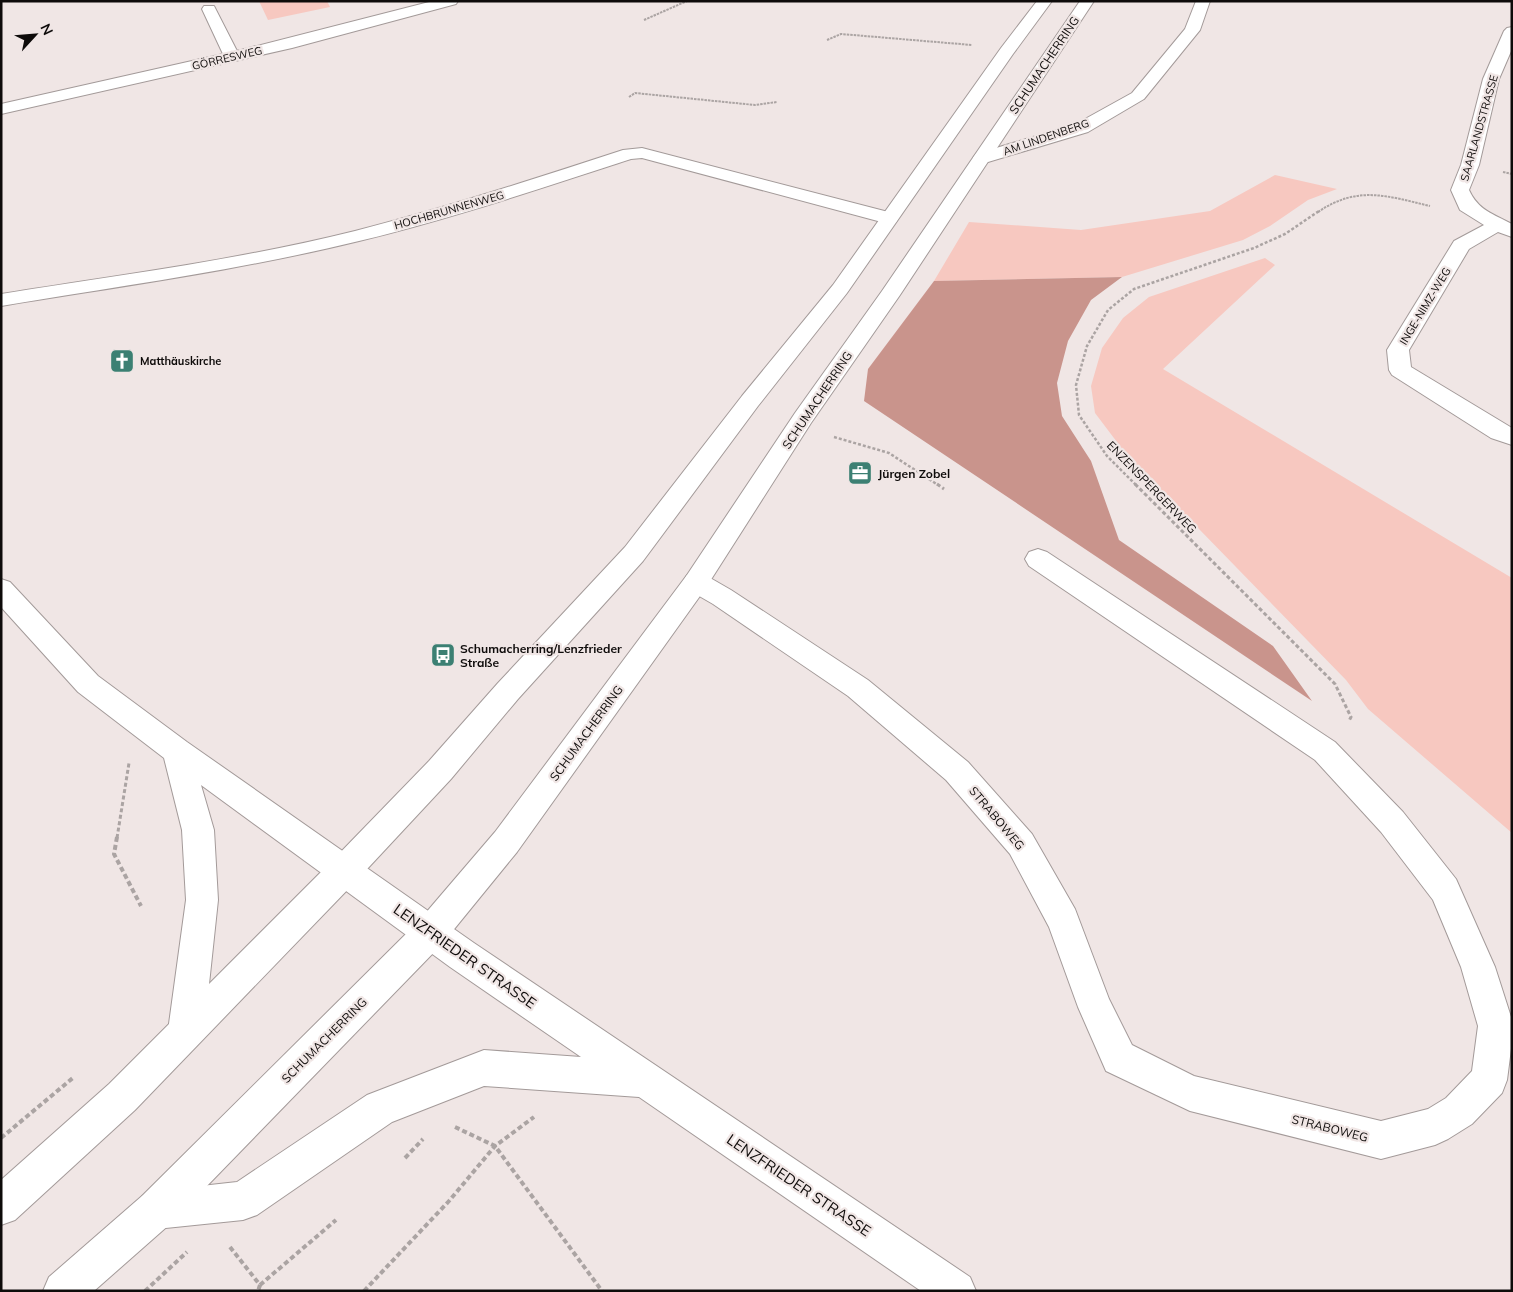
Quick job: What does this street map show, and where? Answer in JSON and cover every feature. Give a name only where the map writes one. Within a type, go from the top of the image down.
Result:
[{"type":"street","name":"GÖRRESWEG","points":[[1,109],[232,57],[402,16],[451,1]]},
{"type":"street","points":[[1,1206],[122,1097],[344,871],[440,770],[508,691],[634,554],[750,401],[840,289],[1045,1]]},
{"type":"street","name":"SCHUMACHERRING","points":[[63,1291],[156,1210],[430,933],[506,842],[696,582],[803,418],[982,158],[1087,1]]},
{"type":"street","name":"AM LINDENBERG","points":[[982,158],[1082,128],[1138,96],[1192,30],[1203,1]]},
{"type":"street","points":[[209,9],[232,57]]},
{"type":"street","name":"SAARLANDSTRASSE","points":[[1497,224],[1467,206],[1460,190],[1470,165],[1491,79],[1512,31]]},
{"type":"street","name":"HOCHBRUNNENWEG","points":[[1,300],[245,260],[357,236],[486,200],[629,154],[642,153],[889,218]]},
{"type":"street","name":"INGE-NIMZ-WEG","points":[[1497,224],[1461,244],[1398,350],[1400,370],[1499,432],[1512,437]]},
{"type":"street","name":"STRABOWEG","points":[[696,582],[722,597],[858,688],[957,771],[1021,844],[1064,920],[1095,1007],[1120,1058],[1190,1093],[1381,1140],[1436,1126],[1459,1111],[1489,1080],[1496,1026],[1478,967],[1445,890],[1392,822],[1325,751],[1038,559]]},
{"type":"street","name":"LENZFRIEDER STRASSE","points":[[1,589],[88,684],[176,751],[430,933],[956,1291]]},
{"type":"street","points":[[176,751],[198,830],[202,900],[186,1031]]},
{"type":"street","points":[[156,1210],[243,1201],[380,1108],[484,1068],[643,1079]]},
{"type":"path","points":[[644,20],[687,1]]},
{"type":"path","points":[[827,40],[841,34],[963,43],[1007,52]]},
{"type":"path","points":[[629,97],[635,93],[754,106],[777,102]]},
{"type":"path","points":[[1504,172],[1512,174]]},
{"type":"path","name":"ENZENSPERGERWEG","points":[[1325,751],[1351,717],[1335,684],[1107,456],[1079,415],[1076,384],[1087,346],[1108,310],[1134,289],[1254,248],[1284,234],[1321,210],[1352,196],[1378,194],[1497,224]]},
{"type":"path","points":[[834,437],[889,453],[944,490]]},
{"type":"path","points":[[136,720],[114,854],[141,906]]},
{"type":"path","points":[[364,1291],[449,1201],[495,1146],[540,1113]]},
{"type":"path","points":[[450,1124],[495,1146],[602,1291]]},
{"type":"path","points":[[258,1291],[260,1285],[336,1220]]},
{"type":"path","points":[[226,1242],[260,1285]]},
{"type":"shaded area","points":[[259,1],[327,1],[330,7],[268,20]]},
{"type":"shaded area","points":[[1275,175],[1337,189],[1308,200],[1270,226],[1243,240],[1122,277],[934,281],[969,222],[1081,230],[1210,211]]},
{"type":"shaded area","points":[[1265,258],[1275,265],[1163,369],[1512,578],[1512,833],[1368,709],[1346,680],[1126,454],[1095,413],[1091,386],[1102,348],[1123,318],[1149,297]]},
{"type":"shaded area","points":[[1122,277],[1091,300],[1068,341],[1057,383],[1062,416],[1091,461],[1119,540],[1273,646],[1312,701],[864,401],[868,369],[934,281]]},
{"type":"place","name":"Matthäuskirche","points":[[122,361]]},
{"type":"place","name":"Jürgen Zobel","points":[[860,473]]},
{"type":"place","name":"Schumacherring/Lenzfrieder Straße","points":[[443,655]]}]
